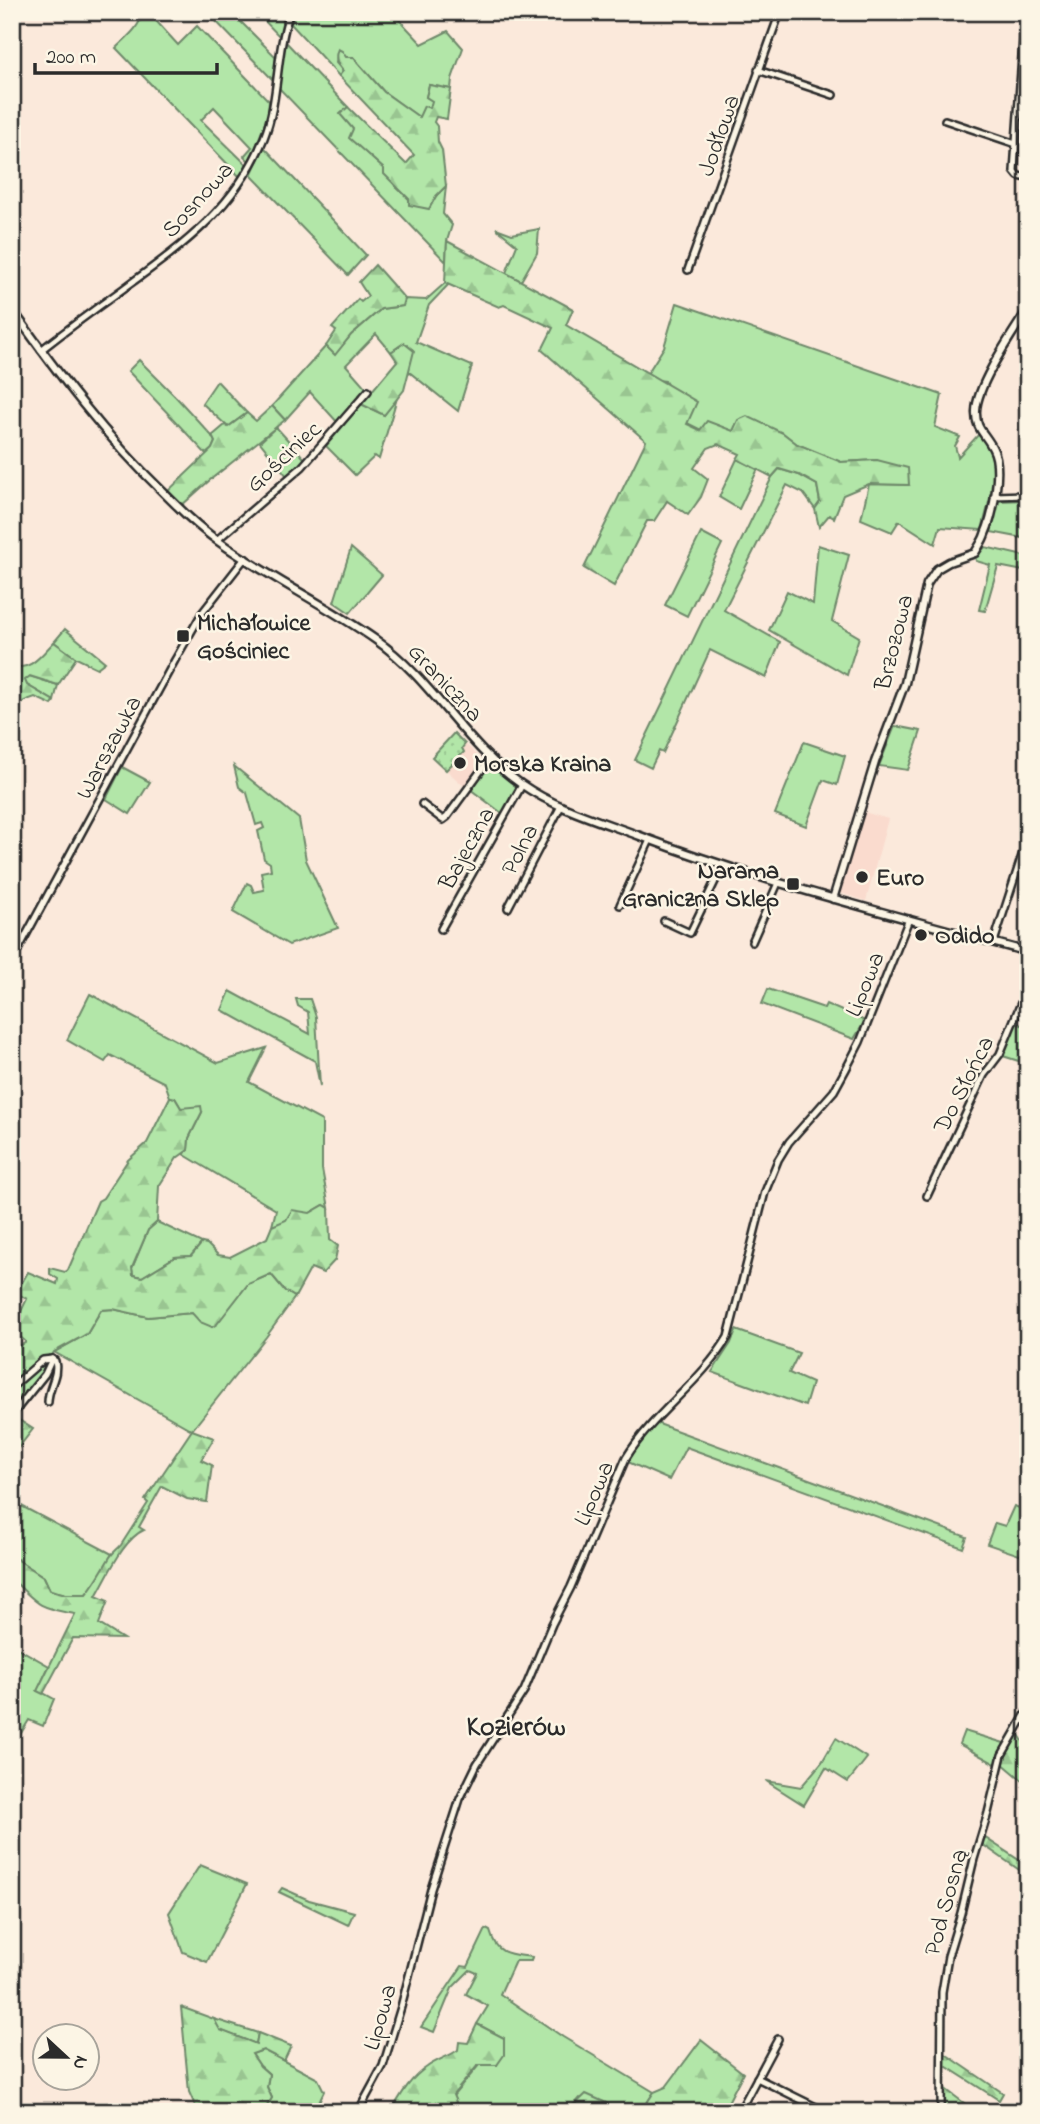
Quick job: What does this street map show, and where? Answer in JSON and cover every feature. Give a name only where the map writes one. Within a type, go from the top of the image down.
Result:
[{"type":"street","name":"Sosnowa","points":[[41,350],[183,245],[205,225],[239,185],[265,136],[273,105],[281,43],[290,12]]},
{"type":"street","name":"Jodłowa","points":[[688,270],[780,12]]},
{"type":"street","points":[[1025,12],[1014,172],[1018,176],[1028,178]]},
{"type":"street","points":[[758,70],[833,95]]},
{"type":"street","points":[[945,120],[1016,144]]},
{"type":"street","name":"Graniczna","points":[[12,309],[78,400],[111,440],[181,511],[217,540],[348,620],[389,650],[408,666],[489,758],[522,785],[561,806],[723,865],[833,899],[1028,952]]},
{"type":"street","name":"Brzozowa","points":[[833,899],[875,762],[905,683],[927,584],[937,569],[975,553],[986,534],[998,462],[994,450],[976,423],[976,407],[991,372],[1028,309]]},
{"type":"street","name":"Gościniec","points":[[217,540],[302,467],[368,391]]},
{"type":"street","points":[[994,496],[1028,495]]},
{"type":"street","name":"Warszawka","points":[[12,961],[181,649],[202,613],[245,558]]},
{"type":"street","points":[[422,804],[443,820],[489,758]]},
{"type":"street","name":"Bajeczna","points":[[441,929],[522,785]]},
{"type":"street","name":"Polna","points":[[508,908],[561,806]]},
{"type":"street","points":[[994,942],[1028,837]]},
{"type":"street","points":[[620,905],[650,840]]},
{"type":"street","points":[[664,921],[690,933],[723,865]]},
{"type":"street","points":[[752,942],[778,883]]},
{"type":"street","name":"Lipowa","points":[[358,2112],[383,2066],[431,1889],[460,1799],[477,1763],[524,1691],[626,1458],[661,1413],[718,1355],[728,1337],[765,1192],[789,1142],[834,1091],[846,1069],[909,919]]},
{"type":"street","name":"Do Słońca","points":[[927,1196],[984,1075],[1000,1054],[1028,986]]},
{"type":"street","points":[[12,1387],[43,1360],[52,1359]]},
{"type":"street","points":[[48,1402],[48,1393],[57,1372],[52,1359]]},
{"type":"street","points":[[12,1415],[45,1374],[52,1359]]},
{"type":"street","name":"Pod Sosną","points":[[941,2112],[942,1992],[948,1956],[1002,1755],[1028,1710]]},
{"type":"street","points":[[738,2112],[778,2039]]},
{"type":"street","points":[[757,2078],[826,2112]]},
{"type":"shaded area","name":"Morska Kraina","points":[[454,733],[481,759],[481,766],[465,787],[432,757]]},
{"type":"shaded area","points":[[864,812],[888,819],[866,901],[840,893]]},
{"type":"green space","points":[[142,12],[148,12],[178,45],[197,26],[269,101],[268,115],[250,162],[244,156],[252,147],[214,107],[201,120],[248,166],[241,178],[116,48],[136,27]]},
{"type":"green space","points":[[207,12],[231,12],[276,57],[273,80]]},
{"type":"green space","points":[[256,12],[289,12],[280,37]]},
{"type":"green space","points":[[295,12],[392,12],[422,44],[448,31],[463,48],[451,89],[429,85],[426,97],[433,101],[420,118],[384,92],[353,57],[337,57],[336,63],[343,71],[339,76],[291,24]]},
{"type":"green space","points":[[285,41],[348,107],[341,114],[354,129],[350,138],[384,169],[396,187],[409,199],[429,208],[446,186],[443,214],[452,225],[447,241],[446,262],[277,86]]},
{"type":"green space","points":[[338,49],[346,57],[353,57],[384,92],[419,117],[424,106],[430,108],[432,101],[426,97],[429,85],[451,89],[447,119],[436,117],[434,122],[442,150],[446,186],[429,209],[409,205],[409,199],[384,174],[384,169],[349,138],[353,129],[340,114],[348,107],[406,164],[414,155],[339,76],[343,71],[337,61]]},
{"type":"green space","points":[[264,147],[366,255],[348,275],[251,175]]},
{"type":"green space","points":[[496,228],[512,234],[539,229],[537,253],[521,281],[506,273],[517,245]]},
{"type":"green space","points":[[447,241],[573,309],[566,325],[697,402],[687,424],[700,430],[707,421],[733,431],[738,420],[747,416],[783,433],[797,444],[841,462],[877,460],[908,468],[909,485],[869,484],[843,495],[834,518],[829,515],[819,527],[815,509],[820,502],[817,485],[799,475],[779,469],[772,477],[737,459],[740,454],[718,444],[708,448],[694,468],[708,479],[701,497],[688,515],[667,501],[654,521],[647,521],[614,586],[584,568],[646,441],[542,350],[553,328],[504,305],[499,307],[445,283]]},
{"type":"green space","points":[[375,265],[405,299],[403,306],[381,309],[351,335],[335,355],[326,346],[336,331],[332,328],[358,299],[361,302],[368,296],[359,282]]},
{"type":"green space","points":[[445,283],[449,284],[429,305],[416,342],[472,366],[458,411],[408,371],[413,350],[404,343],[391,352],[376,334],[346,365],[367,389],[338,423],[310,392],[285,420],[272,406],[326,346],[335,354],[351,335],[381,309],[402,306],[405,299],[426,300]]},
{"type":"green space","points":[[677,303],[942,395],[935,427],[960,437],[955,446],[958,457],[979,434],[992,452],[993,486],[982,530],[940,527],[935,544],[899,521],[892,532],[861,519],[869,484],[908,485],[877,460],[841,462],[797,444],[783,433],[701,430],[687,423],[665,381],[647,374],[664,347]]},
{"type":"green space","points":[[404,343],[414,351],[404,390],[384,415],[361,404],[397,361],[391,352]]},
{"type":"green space","points":[[139,360],[212,436],[215,442],[206,454],[128,371]]},
{"type":"green space","points":[[217,381],[247,413],[228,427],[202,403]]},
{"type":"green space","points":[[397,398],[379,459],[375,456],[355,475],[326,446],[361,404],[384,415]]},
{"type":"green space","points":[[272,406],[285,420],[181,506],[168,491],[212,449],[215,442],[212,436],[247,413],[256,421]]},
{"type":"green space","points":[[276,427],[305,459],[287,476],[260,442]]},
{"type":"green space","points":[[737,459],[758,469],[739,509],[719,497]]},
{"type":"green space","points":[[779,469],[799,475],[817,485],[820,502],[815,509],[803,493],[787,485],[724,610],[780,642],[766,678],[710,650],[663,753],[659,751],[651,768],[635,760],[772,477]]},
{"type":"green space","points":[[1028,500],[1028,539],[991,532],[998,501]]},
{"type":"green space","points":[[701,533],[722,544],[687,616],[665,605]]},
{"type":"green space","points":[[818,545],[849,555],[832,621],[859,637],[847,675],[769,630],[787,591],[813,604]]},
{"type":"green space","points":[[985,547],[1028,557],[1028,572],[998,566],[985,611],[979,610],[990,565],[976,561],[975,556]]},
{"type":"green space","points":[[351,548],[382,575],[350,613],[334,602]]},
{"type":"green space","points":[[65,629],[105,662],[97,668],[76,658],[54,642]]},
{"type":"green space","points":[[54,642],[76,658],[58,685],[30,676],[25,680],[27,685],[54,701],[52,705],[35,697],[24,701],[12,714],[12,664],[18,667],[29,665]]},
{"type":"green space","points":[[29,676],[58,685],[54,701],[27,685],[24,680]]},
{"type":"green space","points":[[895,726],[921,731],[908,770],[879,766]]},
{"type":"green space","points":[[454,733],[465,744],[462,748],[464,752],[446,770],[432,757]]},
{"type":"green space","points":[[804,742],[845,756],[837,785],[823,780],[806,826],[775,814]]},
{"type":"green space","points":[[488,764],[518,788],[503,814],[470,789]]},
{"type":"green space","points":[[234,766],[299,819],[306,860],[338,928],[289,945],[233,912],[247,883],[254,892],[264,890],[261,872],[271,870],[270,863],[264,859],[258,831],[264,828],[262,823],[256,825],[247,793],[239,787]]},
{"type":"green space","points":[[122,767],[150,782],[130,814],[106,799]]},
{"type":"green space","points":[[768,989],[824,1008],[826,1004],[865,1021],[854,1039],[762,1004]]},
{"type":"green space","points":[[230,991],[310,1034],[308,1012],[298,1006],[296,999],[310,999],[316,1017],[320,1086],[315,1061],[222,1010]]},
{"type":"green space","points":[[90,994],[218,1063],[266,1048],[249,1082],[322,1121],[322,1169],[329,1208],[324,1205],[310,1213],[272,1226],[276,1210],[183,1154],[188,1150],[189,1138],[202,1112],[181,1108],[175,1098],[170,1097],[165,1083],[110,1055],[105,1062],[67,1040]]},
{"type":"green space","points":[[1015,1023],[1028,1027],[1028,1064],[1003,1056]]},
{"type":"green space","points":[[170,1097],[175,1098],[181,1108],[201,1106],[202,1112],[189,1138],[188,1150],[177,1158],[159,1186],[157,1222],[148,1230],[132,1268],[133,1275],[142,1277],[175,1257],[191,1256],[202,1243],[207,1244],[218,1255],[230,1257],[267,1238],[272,1226],[286,1220],[292,1210],[310,1213],[324,1205],[329,1208],[330,1240],[338,1246],[335,1260],[323,1273],[311,1268],[295,1297],[285,1291],[271,1274],[248,1284],[212,1327],[200,1322],[192,1313],[148,1317],[113,1309],[101,1310],[87,1334],[54,1352],[13,1416],[33,1429],[12,1456],[12,1357],[25,1341],[12,1330],[27,1299],[16,1293],[28,1272],[57,1284],[58,1279],[50,1274],[50,1268],[65,1272],[68,1270],[98,1201],[103,1198],[128,1160],[147,1143]]},
{"type":"green space","points":[[157,1222],[202,1243],[191,1256],[175,1257],[142,1277],[133,1275],[132,1268],[148,1230]]},
{"type":"green space","points":[[271,1274],[285,1291],[295,1297],[192,1430],[54,1352],[87,1334],[101,1310],[113,1309],[148,1317],[192,1313],[212,1327],[248,1284]]},
{"type":"green space","points":[[736,1330],[799,1353],[789,1373],[812,1383],[805,1406],[712,1372],[731,1343]]},
{"type":"green space","points":[[656,1423],[967,1537],[963,1548],[686,1447],[669,1480],[628,1462],[643,1437]]},
{"type":"green space","points":[[192,1430],[214,1438],[201,1460],[212,1465],[207,1502],[187,1499],[162,1486],[139,1527],[144,1530],[129,1541],[96,1596],[108,1601],[99,1624],[123,1639],[73,1638],[43,1694],[37,1691],[75,1614],[46,1607],[28,1595],[12,1579],[12,1556],[44,1577],[50,1590],[66,1594],[86,1594],[111,1555],[121,1545],[148,1503],[145,1500]]},
{"type":"green space","points":[[12,1501],[112,1554],[97,1581],[86,1594],[66,1594],[50,1590],[44,1577],[12,1556]]},
{"type":"green space","points":[[1014,1506],[1028,1511],[1028,1558],[987,1544],[995,1523],[1005,1526]]},
{"type":"green space","points":[[12,1642],[49,1666],[38,1690],[54,1699],[43,1726],[29,1720],[12,1748]]},
{"type":"green space","points":[[964,1731],[1004,1743],[997,1765],[959,1744]]},
{"type":"green space","points":[[1017,1732],[1028,1749],[1028,1785],[1002,1763]]},
{"type":"green space","points":[[836,1738],[867,1758],[848,1782],[826,1768],[804,1805],[766,1781],[801,1787],[822,1762]]},
{"type":"green space","points":[[984,1837],[1028,1866],[1028,1876],[982,1844]]},
{"type":"green space","points":[[200,1865],[247,1884],[207,1962],[183,1952],[169,1913]]},
{"type":"green space","points":[[282,1888],[309,1900],[354,1912],[348,1925],[279,1892]]},
{"type":"green space","points":[[486,1929],[490,1931],[496,1945],[505,1952],[532,1957],[531,1961],[515,1961],[500,1994],[563,2037],[654,2092],[641,2112],[620,2112],[604,2102],[579,2098],[567,2112],[545,2112],[531,2103],[523,2112],[446,2112],[456,2103],[453,2096],[479,2065],[497,2065],[504,2038],[477,2024],[488,2006],[466,1994],[477,1973],[470,1970],[452,1988],[434,2032],[421,2027],[462,1966],[468,1967]]},
{"type":"green space","points":[[181,2007],[214,2019],[220,2030],[256,2044],[258,2033],[291,2046],[284,2061],[263,2050],[252,2054],[269,2074],[267,2087],[272,2098],[263,2112],[198,2112],[189,2092]]},
{"type":"green space","points":[[214,2019],[258,2033],[256,2044],[219,2030]]},
{"type":"green space","points":[[477,2024],[504,2038],[504,2055],[497,2065],[478,2065],[453,2095],[456,2102],[446,2112],[391,2112],[416,2076],[458,2050],[459,2042],[468,2043]]},
{"type":"green space","points":[[701,2040],[743,2073],[724,2110],[641,2112],[654,2092],[666,2087]]},
{"type":"green space","points":[[263,2050],[318,2079],[324,2091],[314,2112],[263,2112],[272,2098],[267,2087],[269,2074],[252,2054]]},
{"type":"green space","points":[[944,2053],[1003,2093],[999,2100],[944,2065]]},
{"type":"green space","points":[[944,2088],[976,2112],[943,2112]]},
{"type":"green space","points":[[586,2094],[604,2102],[620,2112],[567,2112]]},
{"type":"place","name":"Michałowice Gościniec","points":[[183,636]]},
{"type":"place","name":"Morska Kraina","points":[[460,763]]},
{"type":"place","name":"Euro","points":[[862,877]]},
{"type":"place","name":"Narama Graniczna Sklep","points":[[793,884]]},
{"type":"place","name":"Odido","points":[[921,935]]},
{"type":"district","name":"Kozierów","points":[[516,1725]]}]
